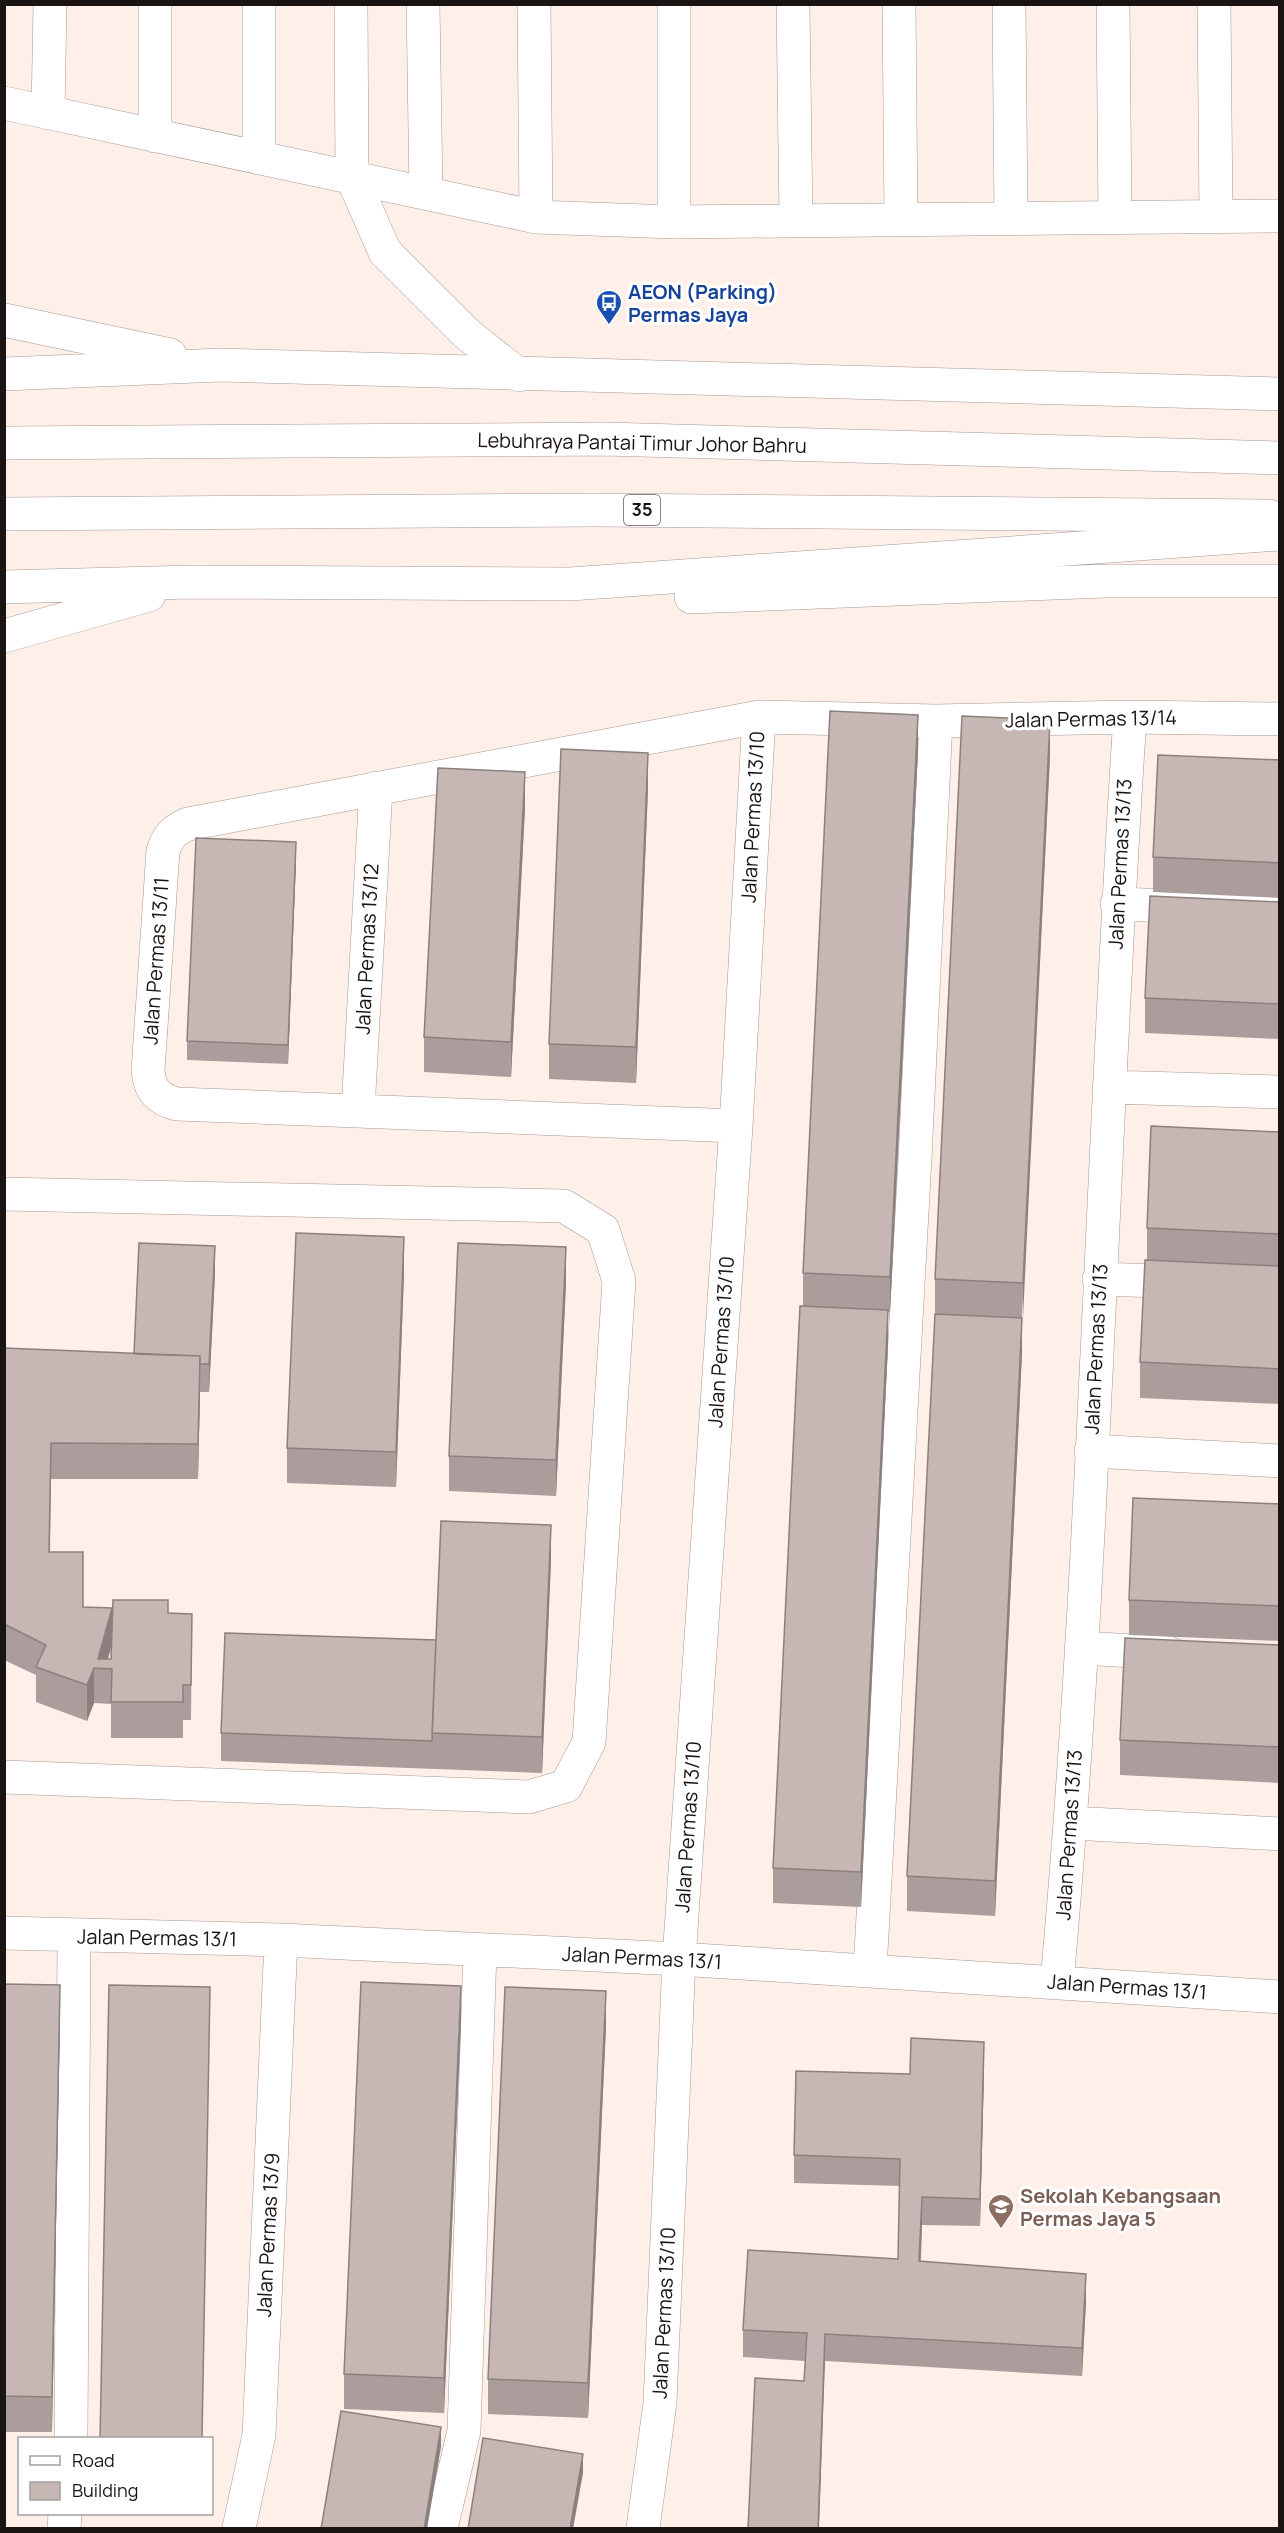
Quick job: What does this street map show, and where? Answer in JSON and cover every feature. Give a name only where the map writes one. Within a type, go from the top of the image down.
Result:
[{"type":"main road","points":[[48,113],[50,4]]},
{"type":"main road","points":[[155,4],[155,136]]},
{"type":"main road","points":[[259,4],[259,158]]},
{"type":"main road","points":[[351,4],[352,177],[385,252],[467,334],[519,375]]},
{"type":"main road","points":[[423,4],[426,193]]},
{"type":"main road","points":[[534,4],[536,217]]},
{"type":"main road","points":[[674,4],[674,222]]},
{"type":"main road","points":[[793,4],[796,221]]},
{"type":"main road","points":[[899,4],[901,219]]},
{"type":"main road","points":[[1009,4],[1011,219]]},
{"type":"main road","points":[[1113,4],[1115,217]]},
{"type":"main road","points":[[1214,4],[1216,217]]},
{"type":"main road","points":[[4,104],[536,217],[674,222],[1280,216]]},
{"type":"main road","points":[[4,320],[220,365]]},
{"type":"main road","points":[[4,374],[220,365],[519,375],[1280,394]]},
{"type":"main road","name":"Lebuhraya Pantai Timur Johor Bahru","points":[[4,443],[606,439],[1280,458]]},
{"type":"main road","name":"35","points":[[4,514],[596,510],[1280,516]]},
{"type":"main road","points":[[4,587],[191,582],[570,584],[1280,534]]},
{"type":"main road","points":[[570,584],[688,597],[1105,581],[1280,581]]},
{"type":"main road","points":[[4,636],[191,582]]},
{"type":"main road","name":"Jalan Permas 13/14","points":[[759,717],[936,721],[1130,717],[1280,719]]},
{"type":"main road","name":"Jalan Permas 13/10","points":[[376,788],[759,717],[736,1126],[679,1959],[660,2403],[643,2529]]},
{"type":"main road","name":"Jalan Permas 13/13","points":[[1057,1982],[1071,1823],[1117,904],[1130,717]]},
{"type":"main road","points":[[870,1970],[914,1182],[936,721]]},
{"type":"main road","name":"Jalan Permas 13/11","points":[[358,1110],[177,1104],[166,1101],[156,1094],[149,1083],[148,1071],[163,851],[167,839],[176,829],[188,824],[376,788]]},
{"type":"main road","name":"Jalan Permas 13/12","points":[[358,1110],[376,788]]},
{"type":"main road","points":[[1117,904],[1280,910]]},
{"type":"main road","points":[[1108,1087],[1280,1092]]},
{"type":"main road","points":[[358,1110],[736,1126]]},
{"type":"main road","points":[[4,1194],[564,1206],[603,1230],[619,1281],[589,1742],[566,1786],[529,1797],[4,1777]]},
{"type":"main road","points":[[1099,1279],[1212,1283]]},
{"type":"main road","points":[[1091,1451],[1280,1461]]},
{"type":"main road","points":[[1081,1648],[1198,1654]]},
{"type":"main road","points":[[1071,1823],[1280,1833]]},
{"type":"main road","name":"Jalan Permas 13/1","points":[[4,1933],[281,1940],[679,1959],[1280,1997]]},
{"type":"main road","points":[[71,2437],[74,1936]]},
{"type":"main road","name":"Jalan Permas 13/9","points":[[239,2529],[259,2435],[281,1940]]},
{"type":"main road","points":[[441,2529],[464,2431],[480,1951]]},
{"type":"building","points":[[830,711],[918,715],[890,1277],[803,1273]]},
{"type":"building","points":[[962,716],[1050,720],[1023,1283],[935,1279]]},
{"type":"building","points":[[561,749],[648,753],[636,1047],[549,1044]]},
{"type":"building","points":[[1158,755],[1280,760],[1280,863],[1153,857]]},
{"type":"building","points":[[438,768],[525,772],[511,1042],[424,1037]]},
{"type":"building","points":[[196,838],[296,842],[288,1045],[187,1041]]},
{"type":"building","points":[[1150,896],[1280,902],[1280,1004],[1145,998]]},
{"type":"building","points":[[1151,1126],[1280,1132],[1280,1234],[1147,1228]]},
{"type":"building","points":[[296,1233],[404,1237],[396,1452],[287,1448]]},
{"type":"building","points":[[139,1243],[215,1246],[209,1364],[200,1364],[200,1356],[134,1354]]},
{"type":"building","points":[[458,1243],[566,1247],[556,1460],[449,1456]]},
{"type":"building","points":[[1145,1260],[1280,1266],[1280,1369],[1140,1362]]},
{"type":"building","points":[[800,1306],[888,1310],[861,1872],[773,1868]]},
{"type":"building","points":[[935,1314],[1022,1318],[995,1881],[907,1876]]},
{"type":"building","points":[[4,1348],[200,1356],[198,1444],[51,1443],[49,1552],[83,1552],[83,1607],[112,1608],[98,1659],[111,1659],[113,1600],[168,1600],[168,1613],[192,1614],[191,1685],[183,1685],[183,1702],[111,1702],[112,1669],[94,1668],[87,1685],[36,1667],[46,1645],[4,1624]]},
{"type":"building","points":[[1133,1498],[1280,1504],[1280,1606],[1129,1600]]},
{"type":"building","points":[[441,1521],[551,1525],[542,1737],[432,1733]]},
{"type":"building","points":[[225,1633],[436,1640],[432,1741],[221,1733]]},
{"type":"building","points":[[1125,1638],[1280,1645],[1280,1747],[1120,1740]]},
{"type":"building","points":[[361,1982],[461,1986],[444,2378],[344,2374]]},
{"type":"building","points":[[4,1984],[60,1985],[52,2397],[4,2396]]},
{"type":"building","points":[[109,1985],[210,1987],[202,2437],[100,2437]]},
{"type":"building","points":[[505,1987],[606,1991],[588,2383],[488,2379]]},
{"type":"building","points":[[911,2038],[984,2042],[980,2199],[922,2197],[919,2261],[1086,2274],[1082,2348],[825,2334],[818,2529],[748,2529],[755,2378],[804,2381],[807,2333],[743,2330],[748,2250],[898,2259],[900,2159],[794,2155],[796,2071],[910,2074]]},
{"type":"building","points":[[341,2411],[441,2427],[424,2529],[321,2529]]},
{"type":"building","points":[[483,2438],[583,2454],[570,2529],[468,2529]]},
{"type":"place","name":"AEON (Parking) Permas Jaya","points":[[609,326]]},
{"type":"place","name":"Sekolah Kebangsaan Permas Jaya 5","points":[[1001,2230]]}]
